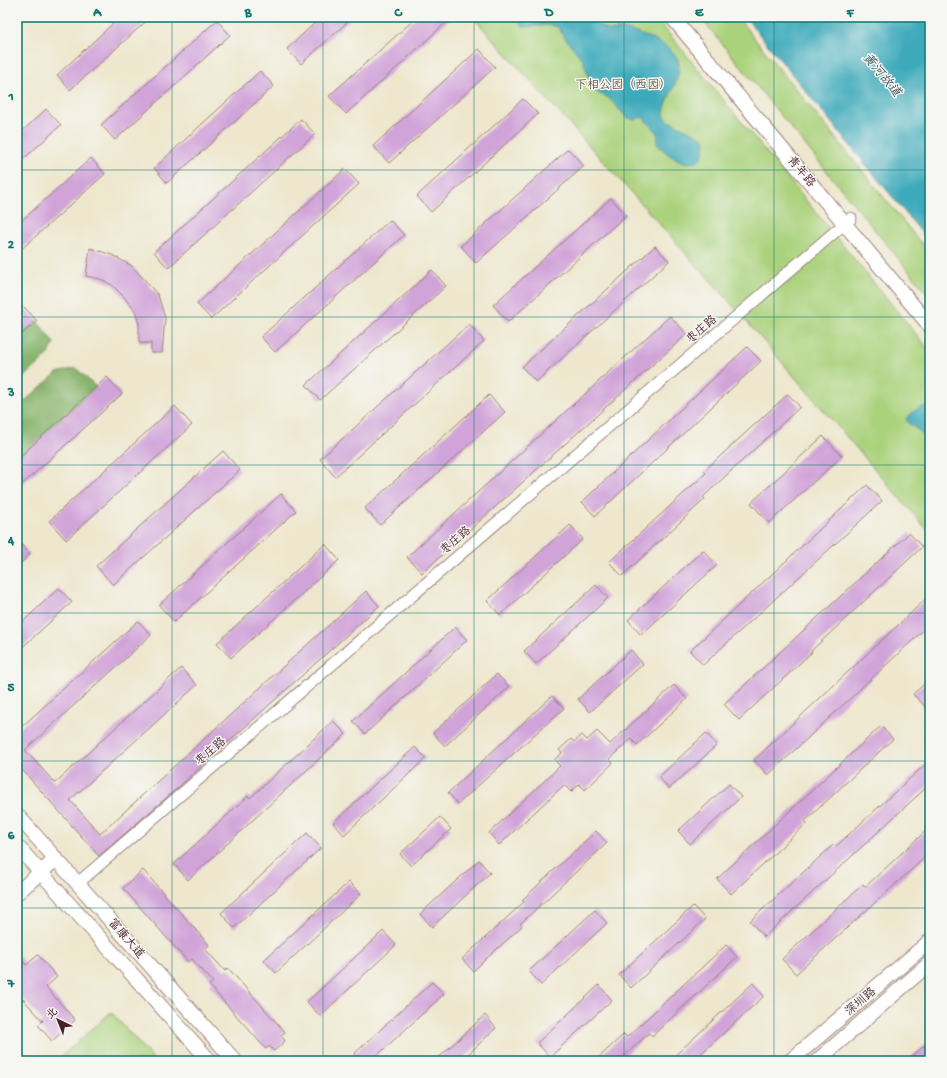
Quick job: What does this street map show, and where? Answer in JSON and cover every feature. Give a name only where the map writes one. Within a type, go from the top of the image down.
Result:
[{"type":"street","name":"青年路","points":[[672,17],[930,314]]},
{"type":"street","name":"青年路","points":[[682,17],[848,220],[930,326]]},
{"type":"street","name":"枣庄路","points":[[78,883],[848,220]]},
{"type":"street","name":"富康大道","points":[[17,815],[235,1061]]},
{"type":"street","name":"富康大道","points":[[17,846],[210,1061]]},
{"type":"street","points":[[17,893],[56,859]]},
{"type":"street","name":"深圳路","points":[[790,1061],[930,941]]},
{"type":"street","name":"深圳路","points":[[817,1061],[930,963]]},
{"type":"green space","name":"下相公园（西园）","points":[[473,17],[655,17],[930,351],[930,533],[727,299]]},
{"type":"green space","points":[[700,17],[737,17],[930,254],[930,297]]},
{"type":"green space","points":[[37,321],[54,343],[48,355],[17,382],[17,338]]},
{"type":"green space","points":[[76,368],[96,387],[17,459],[17,408],[57,373]]},
{"type":"green space","points":[[111,1012],[155,1061],[56,1061]]},
{"type":"water","points":[[515,17],[577,17],[593,22],[608,30],[612,31],[623,29],[637,33],[662,44],[669,49],[675,54],[679,67],[676,81],[667,101],[664,115],[669,121],[704,138],[704,150],[701,158],[696,162],[689,163],[672,157],[657,144],[658,133],[642,117],[634,120],[626,117],[609,98],[598,93],[591,85],[583,60],[558,27],[551,25],[523,27]]},
{"type":"water","name":"黄河故道","points":[[745,17],[925,17],[930,23],[930,243]]},
{"type":"water","points":[[930,405],[930,445],[924,436],[909,424],[906,419],[916,410]]},
{"type":"building","points":[[120,17],[151,17],[70,90],[57,75]]},
{"type":"building","points":[[321,17],[353,17],[301,64],[287,49]]},
{"type":"building","points":[[417,17],[452,17],[346,114],[329,96]]},
{"type":"building","points":[[217,20],[230,35],[115,140],[101,125]]},
{"type":"building","points":[[479,49],[495,67],[389,163],[373,146]]},
{"type":"building","points":[[260,71],[274,86],[167,183],[154,168]]},
{"type":"building","points":[[523,99],[538,114],[431,212],[417,196]]},
{"type":"building","points":[[46,109],[61,125],[17,165],[17,136]]},
{"type":"building","points":[[301,119],[315,134],[168,268],[154,252]]},
{"type":"building","points":[[568,149],[584,166],[476,263],[461,246]]},
{"type":"building","points":[[91,158],[105,174],[17,253],[17,225]]},
{"type":"building","points":[[345,169],[359,184],[211,319],[197,304]]},
{"type":"building","points":[[611,198],[626,215],[508,322],[493,305]]},
{"type":"building","points":[[390,220],[404,235],[275,352],[261,337]]},
{"type":"building","points":[[655,246],[669,261],[536,382],[522,367]]},
{"type":"building","points":[[90,248],[112,255],[132,266],[158,295],[165,318],[162,353],[151,353],[151,343],[139,343],[139,324],[135,311],[124,297],[112,285],[100,279],[86,276]]},
{"type":"building","points":[[432,270],[446,286],[320,400],[306,385]]},
{"type":"building","points":[[23,306],[37,321],[17,338],[17,312]]},
{"type":"building","points":[[670,316],[687,334],[422,573],[407,557]]},
{"type":"building","points":[[469,324],[484,341],[335,477],[320,459]]},
{"type":"building","points":[[747,347],[761,361],[595,516],[582,502]]},
{"type":"building","points":[[107,377],[122,394],[17,489],[17,459]]},
{"type":"building","points":[[788,394],[800,407],[703,497],[705,499],[622,576],[609,562],[706,473],[704,471]]},
{"type":"building","points":[[489,395],[505,412],[380,525],[365,508]]},
{"type":"building","points":[[175,406],[192,425],[66,540],[49,521]]},
{"type":"building","points":[[823,436],[842,456],[769,523],[751,503]]},
{"type":"building","points":[[223,451],[240,470],[113,585],[96,566]]},
{"type":"building","points":[[867,485],[882,501],[703,665],[690,651]]},
{"type":"building","points":[[281,494],[296,511],[174,622],[159,605]]},
{"type":"building","points":[[570,525],[583,539],[500,615],[487,601]]},
{"type":"building","points":[[909,533],[922,547],[739,720],[724,704]]},
{"type":"building","points":[[17,540],[30,554],[17,567]]},
{"type":"building","points":[[325,544],[339,560],[231,658],[217,643]]},
{"type":"building","points":[[703,550],[717,565],[641,635],[628,620]]},
{"type":"building","points":[[596,585],[608,598],[536,664],[524,651]]},
{"type":"building","points":[[59,588],[72,602],[17,652],[17,627]]},
{"type":"building","points":[[366,591],[379,606],[174,791],[99,856],[17,764],[17,731],[138,621],[151,635],[25,750],[55,783],[181,668],[197,685],[70,800],[100,834]]},
{"type":"building","points":[[930,595],[930,624],[768,775],[754,760]]},
{"type":"building","points":[[455,627],[467,640],[365,734],[353,721]]},
{"type":"building","points":[[631,650],[643,664],[590,712],[578,699]]},
{"type":"building","points":[[497,674],[509,687],[445,746],[433,733]]},
{"type":"building","points":[[930,679],[930,712],[913,694]]},
{"type":"building","points":[[674,685],[687,699],[637,745],[631,739],[609,759],[613,763],[585,790],[579,784],[571,792],[564,785],[499,845],[489,833],[560,766],[554,760],[562,753],[559,750],[571,739],[574,742],[582,735],[587,740],[597,731],[610,744]]},
{"type":"building","points":[[552,696],[564,708],[458,804],[448,793]]},
{"type":"building","points":[[333,721],[346,734],[188,880],[174,864],[248,796],[250,798]]},
{"type":"building","points":[[881,726],[893,739],[805,821],[807,823],[731,894],[717,879]]},
{"type":"building","points":[[706,733],[717,745],[669,789],[659,777]]},
{"type":"building","points":[[415,747],[426,758],[344,835],[333,823]]},
{"type":"building","points":[[930,760],[930,784],[764,937],[750,921],[833,845],[835,847]]},
{"type":"building","points":[[729,784],[741,797],[690,844],[678,831]]},
{"type":"building","points":[[440,817],[451,829],[411,866],[400,854]]},
{"type":"building","points":[[930,827],[930,853],[796,974],[782,959],[863,884],[865,887]]},
{"type":"building","points":[[596,831],[607,843],[520,924],[522,926],[473,971],[462,959],[524,902],[522,900]]},
{"type":"building","points":[[307,833],[321,848],[234,928],[221,913]]},
{"type":"building","points":[[479,860],[490,873],[432,927],[420,914]]},
{"type":"building","points":[[143,870],[209,945],[205,949],[225,971],[228,968],[285,1032],[281,1035],[285,1041],[274,1051],[269,1046],[266,1049],[209,985],[213,982],[192,959],[188,962],[123,888]]},
{"type":"building","points":[[349,882],[361,894],[276,973],[264,960]]},
{"type":"building","points":[[693,906],[705,919],[631,988],[619,975]]},
{"type":"building","points":[[595,910],[607,923],[541,985],[529,971]]},
{"type":"building","points":[[383,931],[396,945],[320,1016],[307,1002]]},
{"type":"building","points":[[726,945],[737,957],[652,1036],[649,1033],[619,1061],[595,1061],[624,1034],[627,1037]]},
{"type":"building","points":[[17,954],[26,965],[38,955],[57,977],[46,987],[75,1020],[52,1041],[38,1025],[43,1021],[23,999],[17,1005]]},
{"type":"building","points":[[432,982],[444,994],[371,1061],[361,1061],[354,1054]]},
{"type":"building","points":[[753,983],[764,996],[693,1061],[669,1061]]},
{"type":"building","points":[[599,985],[612,1000],[550,1057],[537,1043]]},
{"type":"building","points":[[485,1015],[496,1028],[461,1061],[435,1061]]},
{"type":"building","points":[[930,1041],[930,1061],[906,1061]]}]
